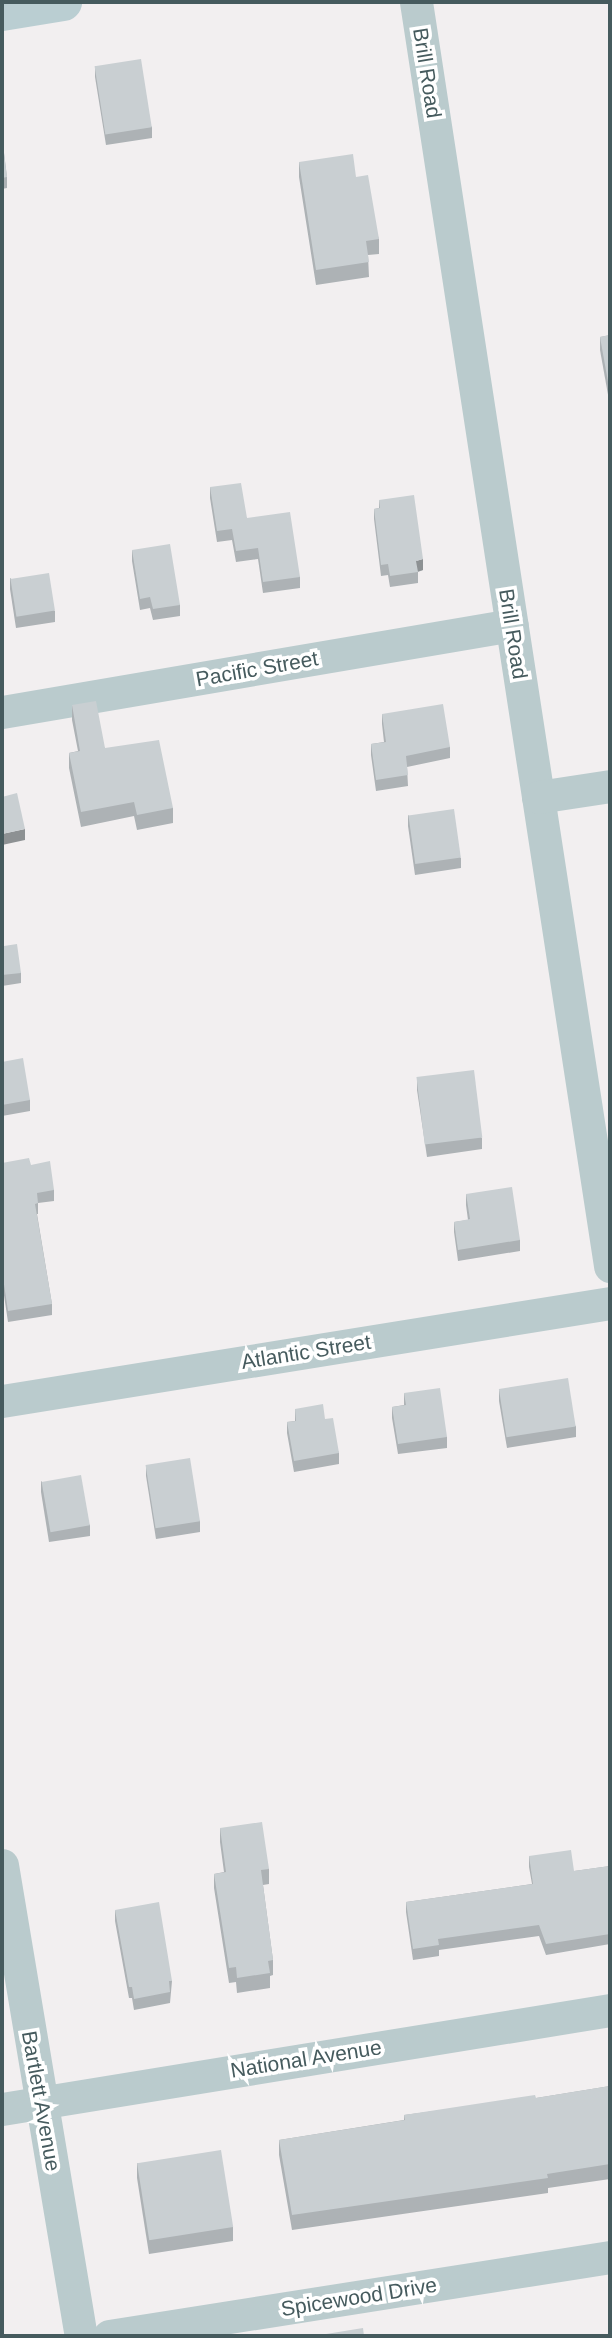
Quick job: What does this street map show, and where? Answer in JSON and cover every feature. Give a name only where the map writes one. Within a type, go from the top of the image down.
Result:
[{"type":"main road","points":[[2,12],[63,2]]},
{"type":"street","name":"Brill Road","points":[[416,2],[610,1266]]},
{"type":"street","name":"Pacific Street","points":[[2,712],[512,625]]},
{"type":"street","points":[[538,797],[610,786]]},
{"type":"street","name":"Atlantic Street","points":[[2,1401],[610,1303]]},
{"type":"street","name":"Bartlett Avenue","points":[[2,1866],[81,2336]]},
{"type":"street","name":"National Avenue","points":[[2,2109],[610,2010]]},
{"type":"street","name":"Spicewood Drive","points":[[109,2336],[610,2258]]},
{"type":"building","points":[[141,59],[152,127],[105,135],[95,66]]},
{"type":"building","points":[[2,137],[7,177],[2,178]]},
{"type":"building","points":[[353,154],[356,177],[368,175],[379,239],[366,241],[369,262],[316,270],[299,162]]},
{"type":"building","points":[[610,335],[610,393],[600,337]]},
{"type":"building","points":[[241,483],[247,518],[290,512],[300,577],[263,582],[258,548],[236,551],[232,529],[217,531],[210,487]]},
{"type":"building","points":[[414,495],[423,559],[416,561],[418,572],[390,576],[388,564],[381,565],[374,509],[380,508],[379,500]]},
{"type":"building","points":[[170,544],[180,605],[153,609],[150,597],[140,599],[132,550]]},
{"type":"building","points":[[49,573],[55,611],[16,617],[10,579]]},
{"type":"building","points":[[96,701],[105,748],[159,740],[173,808],[137,815],[134,802],[81,812],[69,753],[80,751],[72,705]]},
{"type":"building","points":[[443,704],[450,747],[406,756],[408,775],[376,780],[371,744],[386,742],[382,714]]},
{"type":"building","points":[[17,793],[25,829],[2,834],[2,797]]},
{"type":"building","points":[[454,809],[461,858],[415,864],[408,815]]},
{"type":"building","points":[[2,933],[4,946],[17,944],[21,973],[2,975]]},
{"type":"building","points":[[23,1058],[30,1100],[2,1105],[2,1062]]},
{"type":"building","points":[[474,1070],[482,1137],[425,1145],[416,1077]]},
{"type":"building","points":[[29,1158],[31,1165],[50,1161],[54,1190],[37,1193],[38,1203],[35,1204],[52,1304],[8,1311],[2,1271],[2,1163]]},
{"type":"building","points":[[512,1187],[520,1240],[458,1250],[454,1222],[470,1219],[466,1194]]},
{"type":"building","points":[[568,1378],[576,1426],[507,1437],[499,1389]]},
{"type":"building","points":[[440,1388],[447,1437],[398,1444],[392,1407],[406,1405],[404,1393]]},
{"type":"building","points":[[323,1404],[325,1419],[333,1418],[339,1453],[294,1461],[287,1422],[296,1421],[295,1409]]},
{"type":"building","points":[[190,1458],[200,1521],[156,1528],[146,1465]]},
{"type":"building","points":[[81,1475],[90,1525],[50,1532],[42,1482]]},
{"type":"building","points":[[262,1822],[269,1869],[261,1870],[273,1960],[268,1961],[270,1973],[237,1978],[236,1967],[229,1968],[214,1874],[226,1872],[220,1828]]},
{"type":"building","points":[[571,1850],[574,1871],[610,1866],[610,1934],[546,1944],[539,1925],[438,1939],[439,1945],[413,1949],[406,1902],[533,1884],[529,1856]]},
{"type":"building","points":[[159,1902],[172,1981],[169,1981],[170,1992],[134,1999],[132,1987],[129,1987],[115,1910]]},
{"type":"building","points":[[610,2086],[610,2164],[547,2174],[548,2178],[292,2215],[279,2140],[405,2120],[404,2115]]},
{"type":"building","points":[[221,2150],[233,2227],[149,2240],[137,2163]]},
{"type":"building","points":[[363,2328],[364,2336],[314,2336]]}]
